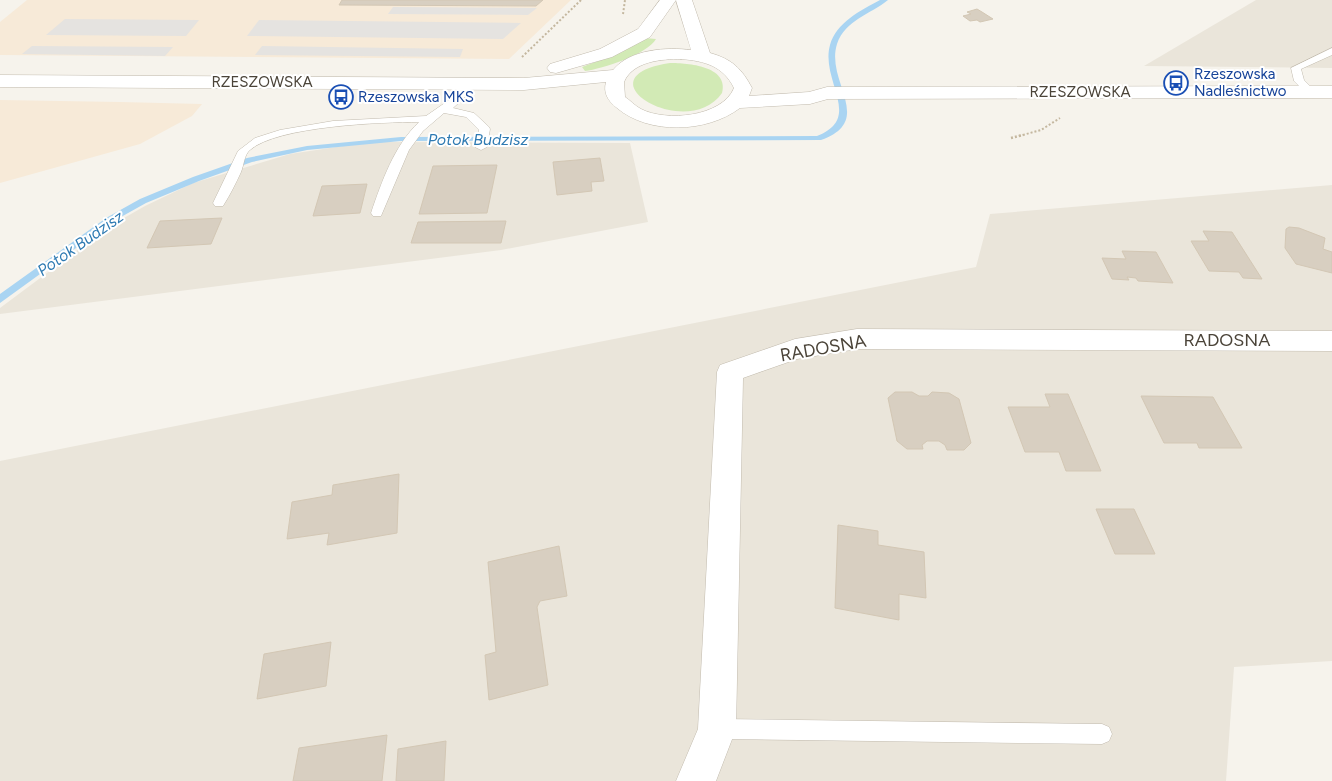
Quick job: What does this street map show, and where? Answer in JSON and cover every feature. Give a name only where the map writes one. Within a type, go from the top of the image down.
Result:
[{"type":"street","points":[[469,84],[562,67],[606,53],[644,33],[668,0]]},
{"type":"street","points":[[674,0],[662,42],[628,66],[618,75],[613,85],[615,96],[622,105],[646,118],[680,122],[713,117],[736,103],[741,95],[742,86],[757,80]]},
{"type":"street","points":[[684,0],[702,56]]},
{"type":"street","points":[[662,42],[702,56],[757,80]]},
{"type":"street","name":"RZESZOWSKA","points":[[0,81],[524,84],[618,75]]},
{"type":"street","name":"RZESZOWSKA","points":[[757,80],[811,88],[827,94]]},
{"type":"street","name":"RZESZOWSKA","points":[[524,84],[615,96]]},
{"type":"street","name":"RZESZOWSKA","points":[[736,103],[810,98],[827,94],[859,93],[1332,92]]},
{"type":"street","name":"RADOSNA","points":[[696,781],[717,729],[730,372],[795,349],[857,339],[1332,341]]},
{"type":"lane","points":[[1311,92],[1299,81],[1296,68],[1332,51]]},
{"type":"lane","points":[[377,213],[390,172],[418,130],[430,119],[462,97],[469,84]]},
{"type":"lane","points":[[445,109],[470,115],[485,129],[481,147]]},
{"type":"lane","points":[[219,203],[246,148],[260,139],[284,133],[332,126],[408,118],[430,119]]},
{"type":"lane","points":[[717,729],[1102,734]]},
{"type":"path","points":[[517,63],[581,0]]},
{"type":"path","points":[[622,15],[625,0]]},
{"type":"path","points":[[1011,138],[1041,130],[1066,112],[1066,107],[1057,93]]},
{"type":"shaded area","points":[[27,0],[571,0],[509,59],[0,55],[0,22]]},
{"type":"shaded area","points":[[1256,0],[1332,0],[1332,68],[1144,66]]},
{"type":"shaded area","points":[[393,7],[537,8],[528,15],[388,14]]},
{"type":"shaded area","points":[[65,19],[199,20],[186,36],[46,35]]},
{"type":"shaded area","points":[[259,20],[521,23],[503,39],[247,36]]},
{"type":"shaded area","points":[[32,46],[173,47],[165,56],[22,54]]},
{"type":"shaded area","points":[[262,46],[463,49],[460,57],[255,55]]},
{"type":"shaded area","points":[[0,100],[202,104],[192,116],[140,144],[0,183]]},
{"type":"shaded area","points":[[382,142],[630,143],[648,222],[501,250],[0,314],[0,308],[110,226],[145,206],[193,183],[290,154]]},
{"type":"shaded area","points":[[1332,185],[1332,661],[1234,667],[1226,781],[0,781],[0,461],[976,267],[990,214]]},
{"type":"green space","points":[[644,38],[656,39],[644,50],[624,60],[585,71],[582,67],[622,52]]},
{"type":"green space","points":[[670,63],[696,65],[713,72],[723,84],[722,93],[706,107],[686,111],[665,109],[648,102],[636,92],[634,81],[644,70]]},
{"type":"building","points":[[342,0],[543,0],[536,6],[339,5]]},
{"type":"building","points":[[977,9],[993,19],[980,22],[977,20],[970,21],[963,16],[971,14],[967,12]]},
{"type":"building","points":[[600,158],[604,181],[591,182],[592,191],[557,195],[553,162]]},
{"type":"building","points":[[497,165],[487,213],[419,214],[433,166]]},
{"type":"building","points":[[367,184],[360,213],[313,216],[322,186]]},
{"type":"building","points":[[222,218],[211,244],[147,248],[160,221]]},
{"type":"building","points":[[506,221],[501,243],[411,243],[418,222]]},
{"type":"building","points":[[1289,227],[1299,228],[1325,238],[1323,249],[1332,252],[1332,273],[1296,264],[1285,248],[1286,229]]},
{"type":"building","points":[[1203,231],[1232,232],[1262,279],[1243,278],[1239,272],[1209,271],[1191,241],[1209,241]]},
{"type":"building","points":[[1122,251],[1156,252],[1173,283],[1138,281],[1136,278],[1127,277],[1129,280],[1112,279],[1102,258],[1126,259]]},
{"type":"building","points":[[895,392],[912,392],[919,396],[928,396],[932,392],[949,393],[959,399],[971,443],[964,450],[947,450],[945,445],[939,441],[927,441],[922,445],[923,449],[907,449],[897,441],[888,398]]},
{"type":"building","points":[[1045,394],[1068,394],[1101,471],[1066,471],[1059,452],[1025,452],[1008,407],[1050,407]]},
{"type":"building","points":[[1141,396],[1213,397],[1242,448],[1199,448],[1197,443],[1164,443]]},
{"type":"building","points":[[399,474],[397,533],[327,545],[329,533],[287,539],[292,502],[332,495],[333,485]]},
{"type":"building","points":[[1096,509],[1134,509],[1155,554],[1115,554]]},
{"type":"building","points":[[838,525],[878,531],[878,545],[924,552],[926,598],[899,594],[899,620],[835,608]]},
{"type":"building","points":[[559,546],[567,596],[540,601],[537,607],[548,685],[489,700],[485,655],[496,652],[488,562]]},
{"type":"building","points":[[331,642],[326,686],[257,699],[264,654]]},
{"type":"building","points":[[387,735],[382,781],[293,781],[299,748]]},
{"type":"building","points":[[446,741],[444,781],[396,781],[398,749]]},
{"type":"waterway","name":"Potok Budzisz","points":[[0,299],[109,220],[143,201],[196,179],[250,160],[307,148],[401,139],[818,138],[838,128],[844,115],[833,67],[832,53],[834,44],[838,36],[851,21],[885,0]]},
{"type":"place","name":"Rzeszowska Nadleśnictwo","points":[[1176,83]]},
{"type":"place","name":"Rzeszowska MKS","points":[[341,97]]}]
